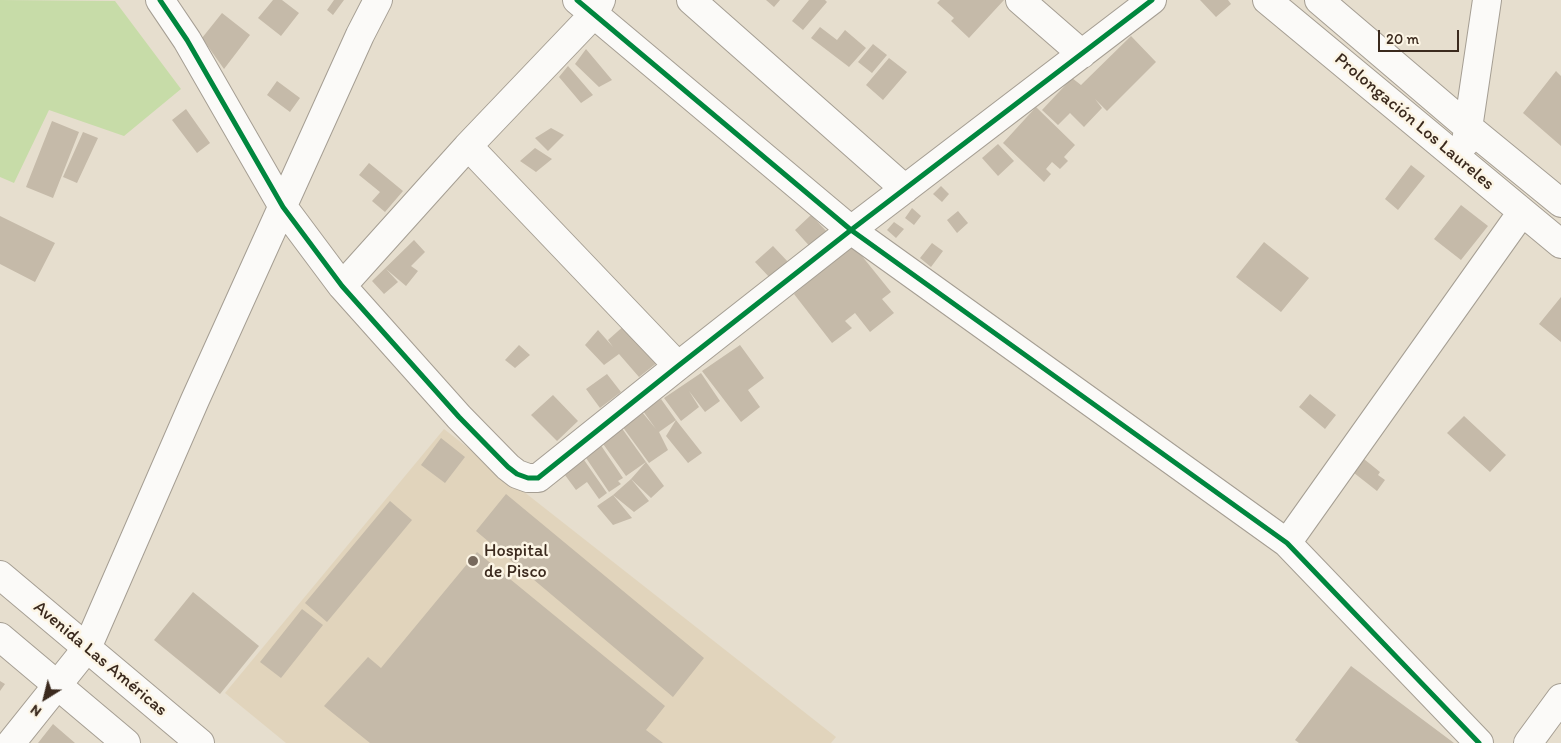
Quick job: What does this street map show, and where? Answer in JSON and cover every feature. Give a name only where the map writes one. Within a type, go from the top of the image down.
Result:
[{"type":"street","points":[[160,0],[187,40],[283,207],[342,286],[460,417],[508,467],[517,474],[528,478],[538,478],[851,230],[1152,0]]},
{"type":"street","points":[[11,743],[87,648],[195,400],[360,35],[378,0]]},
{"type":"street","points":[[691,0],[905,189]]},
{"type":"street","points":[[1020,0],[1082,54]]},
{"type":"street","name":"Prolongación Los Laureles","points":[[1267,0],[1561,244]]},
{"type":"street","name":"Prolongación Los Laureles","points":[[1319,0],[1468,127],[1561,203]]},
{"type":"street","points":[[1464,164],[1487,0]]},
{"type":"street","points":[[342,286],[468,146],[591,4],[851,230],[1287,543],[1478,743]]},
{"type":"street","points":[[468,146],[678,366]]},
{"type":"street","points":[[1287,543],[1522,212]]},
{"type":"street","name":"Avenida Las Américas","points":[[0,575],[200,743]]},
{"type":"street","points":[[0,637],[126,743]]},
{"type":"street","points":[[1528,743],[1561,698]]},
{"type":"shaded area","name":"Hospital de Pisco","points":[[444,429],[836,737],[831,743],[286,743],[225,693]]},
{"type":"green space","points":[[0,0],[115,1],[181,89],[124,136],[49,110],[14,183],[0,177]]},
{"type":"building","points":[[273,0],[282,0],[299,13],[281,36],[258,18]]},
{"type":"building","points":[[334,0],[344,0],[333,15],[327,10]]},
{"type":"building","points":[[766,0],[780,0],[774,7]]},
{"type":"building","points":[[809,0],[825,0],[827,2],[803,30],[792,21]]},
{"type":"building","points":[[940,0],[1004,0],[969,38],[951,21],[954,18],[937,3]]},
{"type":"building","points":[[1200,0],[1228,0],[1231,4],[1216,17]]},
{"type":"building","points":[[222,13],[250,35],[224,69],[202,38]]},
{"type":"building","points":[[820,27],[837,40],[845,30],[866,48],[849,67],[811,38]]},
{"type":"building","points":[[1131,36],[1156,62],[1107,111],[1095,99],[1102,108],[1084,127],[1070,113],[1058,125],[1042,110],[1072,78],[1081,85]]},
{"type":"building","points":[[873,44],[887,55],[872,73],[858,62]]},
{"type":"building","points":[[586,49],[612,80],[599,87],[575,64]]},
{"type":"building","points":[[889,58],[907,72],[883,100],[866,85]]},
{"type":"building","points":[[568,66],[593,95],[581,103],[559,77]]},
{"type":"building","points":[[1556,71],[1561,76],[1561,146],[1523,113]]},
{"type":"building","points":[[277,81],[300,98],[290,112],[267,95]]},
{"type":"building","points":[[1036,107],[1075,145],[1064,157],[1068,161],[1060,169],[1052,162],[1046,169],[1051,174],[1044,182],[1003,143]]},
{"type":"building","points":[[186,109],[210,143],[197,153],[172,120]]},
{"type":"building","points":[[52,121],[79,132],[53,198],[26,187]]},
{"type":"building","points":[[551,128],[564,135],[548,151],[535,138]]},
{"type":"building","points":[[83,132],[98,138],[77,183],[63,177]]},
{"type":"building","points":[[998,144],[1014,161],[998,176],[982,158]]},
{"type":"building","points":[[535,148],[552,159],[536,172],[520,161]]},
{"type":"building","points":[[369,163],[403,191],[385,212],[372,201],[380,192],[359,175]]},
{"type":"building","points":[[1411,165],[1425,176],[1398,210],[1385,199]]},
{"type":"building","points":[[941,186],[949,194],[942,202],[933,194]]},
{"type":"building","points":[[1461,205],[1488,226],[1461,260],[1434,239]]},
{"type":"building","points":[[912,208],[921,216],[914,225],[905,218]]},
{"type":"building","points":[[958,211],[968,223],[957,233],[947,220]]},
{"type":"building","points":[[811,215],[830,235],[813,250],[795,230]]},
{"type":"building","points":[[0,216],[55,243],[35,282],[0,264]]},
{"type":"building","points":[[894,222],[904,229],[896,238],[887,230]]},
{"type":"building","points":[[414,240],[425,252],[411,266],[418,271],[406,286],[386,269],[398,282],[384,294],[372,281]]},
{"type":"building","points":[[1264,242],[1309,278],[1281,312],[1236,277]]},
{"type":"building","points":[[932,243],[943,251],[931,267],[920,258]]},
{"type":"building","points":[[853,245],[891,292],[882,299],[894,313],[870,332],[855,313],[845,321],[852,328],[832,343],[794,294]]},
{"type":"building","points":[[773,246],[789,263],[771,279],[755,262]]},
{"type":"building","points":[[1561,297],[1561,342],[1539,324]]},
{"type":"building","points":[[626,324],[658,362],[639,377],[619,354],[604,365],[585,345],[598,330],[613,347],[608,340]]},
{"type":"building","points":[[519,345],[530,355],[515,368],[505,360]]},
{"type":"building","points":[[740,345],[764,378],[748,390],[760,407],[741,422],[702,371]]},
{"type":"building","points":[[701,373],[720,401],[705,412],[689,391],[699,407],[681,421],[664,398]]},
{"type":"building","points":[[607,374],[621,392],[600,408],[586,389]]},
{"type":"building","points":[[1310,394],[1336,415],[1325,429],[1299,407]]},
{"type":"building","points":[[553,395],[578,421],[557,441],[531,415]]},
{"type":"building","points":[[661,399],[676,420],[659,432],[668,450],[649,463],[622,426],[642,412],[656,429],[643,411]]},
{"type":"building","points":[[1464,416],[1506,455],[1490,472],[1447,433]]},
{"type":"building","points":[[676,420],[702,453],[688,463],[666,436]]},
{"type":"building","points":[[621,427],[646,462],[626,476],[601,441]]},
{"type":"building","points":[[441,438],[465,457],[445,483],[421,465]]},
{"type":"building","points":[[598,441],[623,478],[618,481],[621,484],[609,492],[582,452]]},
{"type":"building","points":[[1359,455],[1380,472],[1378,475],[1385,480],[1377,491],[1349,469]]},
{"type":"building","points":[[582,457],[607,493],[599,499],[587,482],[576,490],[562,471]]},
{"type":"building","points":[[646,462],[664,486],[651,498],[631,479]]},
{"type":"building","points":[[631,479],[649,501],[634,512],[613,495]]},
{"type":"building","points":[[506,494],[704,658],[673,697],[476,531]]},
{"type":"building","points":[[613,495],[632,518],[613,525],[597,506]]},
{"type":"building","points":[[390,501],[412,520],[327,622],[305,603]]},
{"type":"building","points":[[477,552],[665,706],[646,730],[663,743],[370,743],[324,706],[368,657],[381,668]]},
{"type":"building","points":[[193,592],[259,646],[220,694],[154,640]]},
{"type":"building","points":[[302,609],[323,625],[281,678],[260,662]]},
{"type":"building","points":[[1351,666],[1454,743],[1299,743],[1295,740]]},
{"type":"building","points":[[0,681],[5,684],[0,691]]},
{"type":"building","points":[[53,724],[75,743],[38,743]]},
{"type":"cycle path","points":[[160,0],[187,40],[283,207],[342,286],[459,417],[508,467],[517,474],[528,478],[538,478],[851,230],[1152,0]]},
{"type":"cycle path","points":[[577,0],[851,230],[1287,543],[1479,743]]},
{"type":"place","name":"Hospital de Pisco","points":[[473,561]]}]
